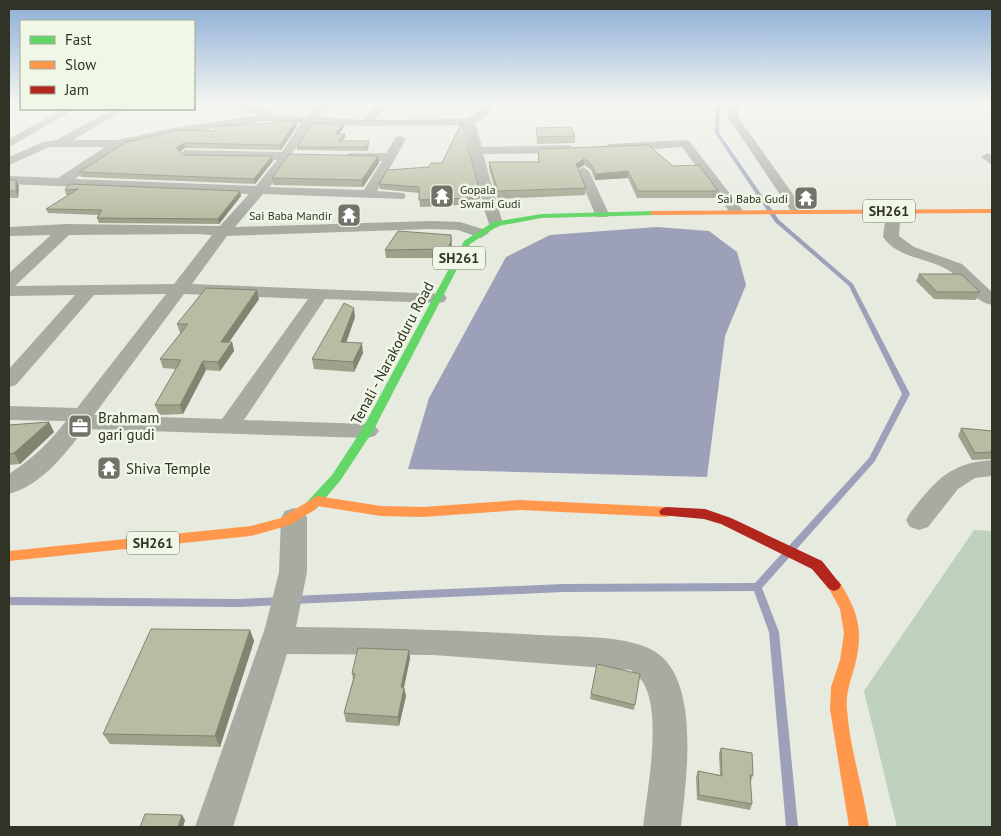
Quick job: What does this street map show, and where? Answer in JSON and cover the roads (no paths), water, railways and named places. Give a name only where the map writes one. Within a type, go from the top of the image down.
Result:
[{"type":"main road","name":"Tenali - Narakoduru Road","points":[[9,556],[209,537],[251,531],[294,518],[317,501],[352,457],[368,431],[467,243],[496,224],[541,216],[602,214],[736,211],[992,211]]},
{"type":"main road","points":[[317,501],[381,511],[423,512],[520,505],[705,514],[726,520],[817,565],[838,591],[851,616],[853,642],[838,687],[838,706],[851,793],[859,827]]},
{"type":"street","points":[[60,143],[64,141]]},
{"type":"street","points":[[11,158],[47,144],[118,143],[127,141]]},
{"type":"street","points":[[9,485],[38,466],[58,449],[178,289],[224,230],[260,190],[295,141]]},
{"type":"street","points":[[369,194],[399,141]]},
{"type":"street","points":[[475,141],[486,197],[496,224]]},
{"type":"street","points":[[748,141],[791,211]]},
{"type":"street","points":[[60,182],[118,143]]},
{"type":"street","points":[[478,151],[686,143],[736,211]]},
{"type":"street","points":[[185,154],[305,156]]},
{"type":"street","points":[[333,157],[390,157]]},
{"type":"street","points":[[583,171],[602,214]]},
{"type":"street","points":[[9,180],[399,196]]},
{"type":"street","points":[[882,210],[893,221],[891,237],[897,242],[908,250],[956,268],[989,295]]},
{"type":"street","points":[[9,232],[68,229],[224,230],[233,232],[431,225],[460,226],[481,233]]},
{"type":"street","points":[[9,282],[68,229]]},
{"type":"street","points":[[9,291],[178,289],[438,298]]},
{"type":"street","points":[[9,381],[89,290]]},
{"type":"street","points":[[228,426],[320,294]]},
{"type":"street","points":[[9,413],[80,419],[368,431]]},
{"type":"street","points":[[919,520],[945,486],[962,472],[975,468],[992,468]]},
{"type":"street","points":[[214,827],[277,634],[293,572],[294,518]]},
{"type":"street","points":[[277,634],[619,654],[641,659],[658,674],[666,695],[670,722],[662,827]]},
{"type":"water","points":[[657,227],[709,231],[737,252],[746,285],[725,336],[707,477],[408,469],[429,398],[506,257],[550,235]]},
{"type":"waterway","points":[[722,141],[777,221],[851,285],[906,394],[872,459],[757,587]]},
{"type":"waterway","points":[[293,600],[563,588],[757,587]]},
{"type":"waterway","points":[[757,587],[774,632],[792,827]]},
{"type":"waterway","points":[[9,601],[238,603],[281,601]]},
{"type":"place","name":"Gopala Swami Gudi","points":[[442,196]]},
{"type":"place","name":"Sai Baba Gudi","points":[[806,198]]},
{"type":"place","name":"Sai Baba Mandir","points":[[349,215]]},
{"type":"place","name":"Brahmam gari gudi","points":[[80,426]]},
{"type":"place","name":"Shiva Temple","points":[[109,468]]}]
